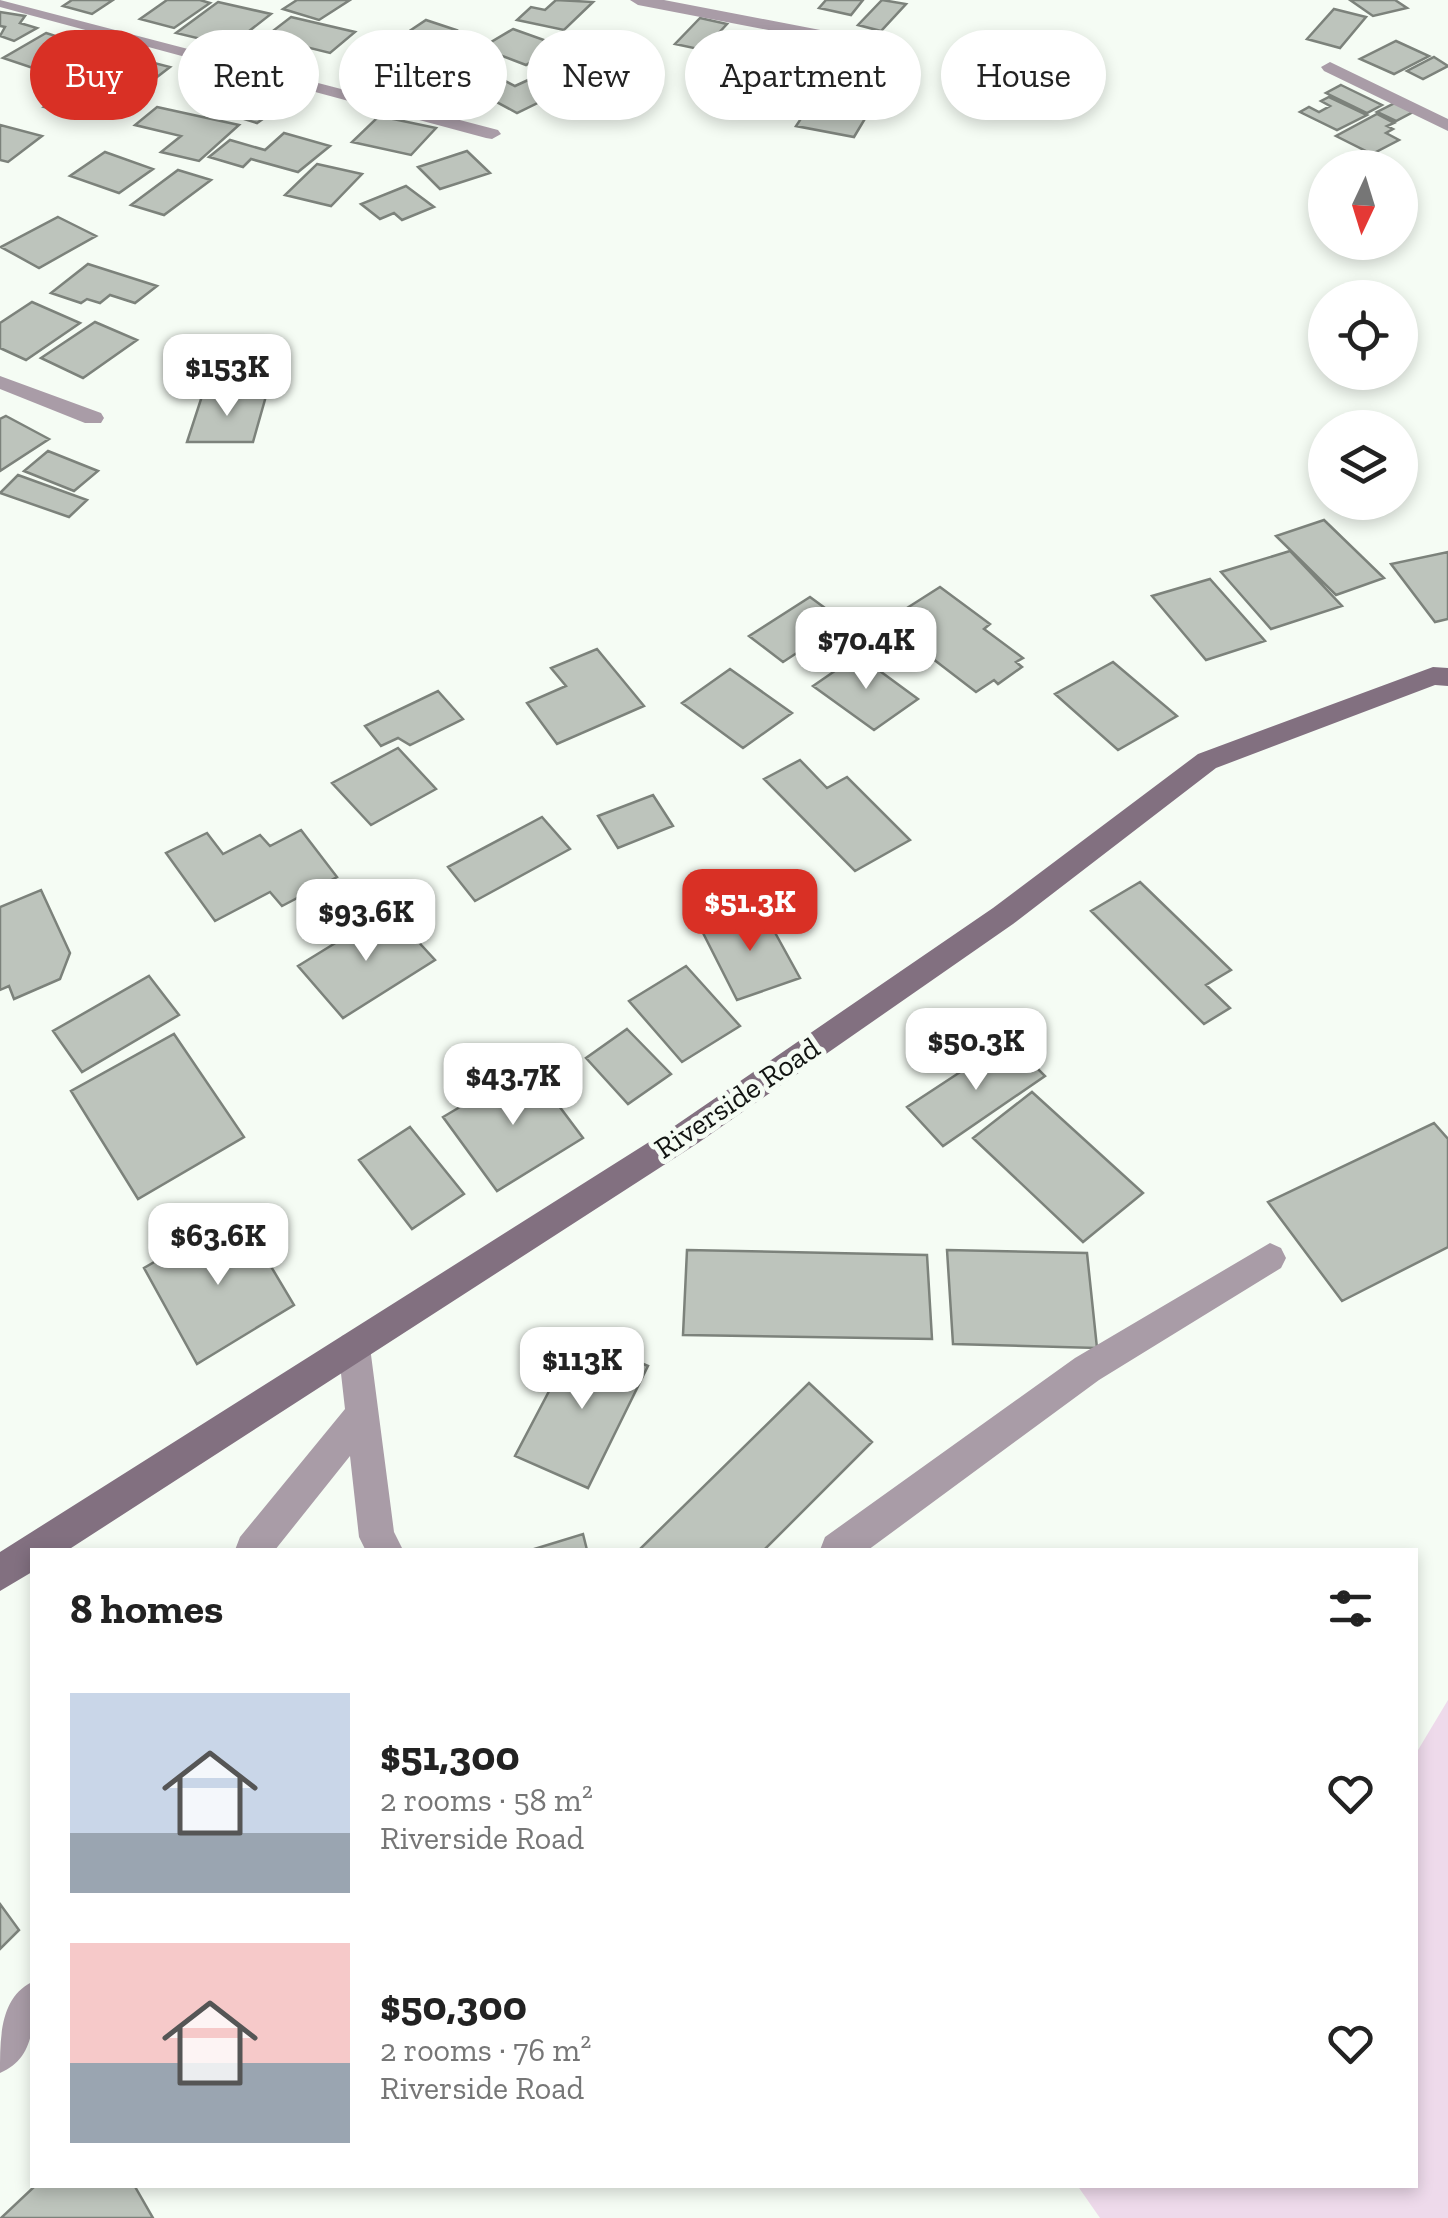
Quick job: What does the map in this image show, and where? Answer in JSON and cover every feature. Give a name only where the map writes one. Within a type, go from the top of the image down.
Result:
[{"type":"street","points":[[638,0],[790,30]]},
{"type":"street","points":[[1,1],[492,134]]},
{"type":"street","points":[[1330,66],[1448,126]]},
{"type":"street","points":[[0,382],[93,418]]},
{"type":"street","name":"Riverside Road","points":[[39,1548],[688,1134],[1003,916],[1208,762],[1433,676],[1448,677]]},
{"type":"street","points":[[841,1548],[1087,1370],[1270,1258]]},
{"type":"street","points":[[354,1347],[377,1538],[384,1548]]},
{"type":"street","points":[[255,1548],[362,1414]]},
{"type":"street","name":"Riverside Road","points":[[0,1573],[30,1554]]},
{"type":"street","points":[[0,2052],[30,2005]]},
{"type":"shaded area","points":[[1448,1700],[1448,2218],[1100,2218],[1079,2188],[1418,2188],[1418,1750]]},
{"type":"building","points":[[72,0],[113,0],[92,14],[63,6]]},
{"type":"building","points":[[167,0],[210,3],[174,28],[140,19]]},
{"type":"building","points":[[297,0],[350,0],[319,20],[283,9]]},
{"type":"building","points":[[556,0],[593,2],[564,30],[517,20],[531,7],[545,10]]},
{"type":"building","points":[[826,0],[863,0],[851,15],[819,8]]},
{"type":"building","points":[[882,0],[906,4],[882,30],[858,25]]},
{"type":"building","points":[[1350,0],[1395,0],[1407,8],[1373,16]]},
{"type":"building","points":[[218,2],[271,14],[250,30],[180,30]]},
{"type":"building","points":[[1334,9],[1366,17],[1340,48],[1307,39]]},
{"type":"building","points":[[0,12],[25,16],[20,23],[37,28],[14,41],[0,36],[5,27],[0,26]]},
{"type":"building","points":[[291,17],[346,30],[339,30],[339,45],[330,53],[319,50],[319,30],[274,30]]},
{"type":"building","points":[[700,18],[727,24],[721,30],[688,30]]},
{"type":"building","points":[[426,20],[456,30],[411,30]]},
{"type":"building","points":[[513,29],[527,34],[526,65],[507,58],[507,33]]},
{"type":"building","points":[[685,34],[685,46],[675,44]]},
{"type":"building","points":[[1396,41],[1429,56],[1394,74],[1360,59]]},
{"type":"building","points":[[30,42],[30,67],[3,58]]},
{"type":"building","points":[[1434,57],[1448,66],[1423,79],[1407,71]]},
{"type":"building","points":[[158,64],[170,67],[158,76]]},
{"type":"building","points":[[527,81],[527,108],[517,113],[507,108],[507,82],[515,86]]},
{"type":"building","points":[[1341,85],[1382,105],[1367,113],[1326,93]]},
{"type":"building","points":[[1329,97],[1367,115],[1337,130],[1300,112],[1309,107],[1319,112],[1330,106],[1321,101]]},
{"type":"building","points":[[1395,103],[1413,112],[1396,121],[1377,112]]},
{"type":"building","points":[[158,107],[178,112],[178,120],[216,120],[239,125],[199,161],[161,152],[181,136],[135,125],[141,120],[158,120]]},
{"type":"building","points":[[1377,114],[1394,123],[1387,126],[1393,129],[1386,133],[1399,140],[1380,150],[1364,150],[1336,136]]},
{"type":"building","points":[[375,120],[398,120],[436,128],[411,155],[352,142]]},
{"type":"building","points":[[800,120],[864,120],[854,137],[796,126]]},
{"type":"building","points":[[0,125],[42,136],[8,162],[0,160]]},
{"type":"building","points":[[284,133],[330,146],[298,172],[251,159],[243,167],[209,157],[230,140],[265,150]]},
{"type":"building","points":[[467,151],[490,173],[440,189],[418,167]]},
{"type":"building","points":[[105,152],[153,169],[119,193],[70,176]]},
{"type":"building","points":[[317,164],[362,174],[331,206],[285,195]]},
{"type":"building","points":[[178,170],[211,180],[164,215],[131,205]]},
{"type":"building","points":[[406,186],[434,207],[402,220],[394,213],[380,219],[361,204]]},
{"type":"building","points":[[58,217],[96,236],[39,268],[1,247]]},
{"type":"building","points":[[88,264],[157,286],[135,303],[110,295],[100,303],[87,299],[81,303],[51,293]]},
{"type":"building","points":[[32,302],[80,323],[26,360],[0,348],[0,323]]},
{"type":"building","points":[[95,322],[137,340],[83,378],[41,358]]},
{"type":"building","points":[[181,359],[208,367],[194,380],[167,371]]},
{"type":"building","points":[[202,396],[266,396],[253,442],[187,442]]},
{"type":"building","points":[[6,416],[49,439],[0,471],[0,419]]},
{"type":"building","points":[[48,451],[98,471],[74,491],[24,471]]},
{"type":"building","points":[[18,475],[87,500],[69,517],[0,493]]},
{"type":"building","points":[[1324,520],[1384,578],[1336,595],[1276,536]]},
{"type":"building","points":[[1290,551],[1342,606],[1271,629],[1221,572]]},
{"type":"building","points":[[1448,552],[1448,619],[1435,622],[1391,564]]},
{"type":"building","points":[[1210,579],[1265,641],[1206,660],[1152,596]]},
{"type":"building","points":[[940,587],[990,624],[984,629],[1023,658],[1016,662],[1022,667],[998,684],[994,680],[976,692],[885,622]]},
{"type":"building","points":[[810,597],[844,622],[783,662],[749,636]]},
{"type":"building","points":[[597,649],[644,706],[557,744],[527,703],[566,686],[551,668]]},
{"type":"building","points":[[858,655],[918,699],[874,730],[813,686]]},
{"type":"building","points":[[1113,662],[1177,716],[1118,750],[1055,694]]},
{"type":"building","points":[[730,669],[792,713],[743,748],[682,703]]},
{"type":"building","points":[[438,691],[463,719],[410,745],[398,738],[381,746],[365,726]]},
{"type":"building","points":[[398,748],[436,789],[371,825],[332,783]]},
{"type":"building","points":[[800,760],[827,788],[847,777],[910,840],[855,871],[764,779]]},
{"type":"building","points":[[653,795],[673,826],[618,848],[598,816]]},
{"type":"building","points":[[542,817],[570,849],[475,901],[448,867]]},
{"type":"building","points":[[301,830],[337,877],[282,906],[270,892],[215,921],[166,853],[207,833],[223,854],[260,835],[270,846]]},
{"type":"building","points":[[1140,882],[1231,970],[1206,985],[1230,1008],[1204,1024],[1091,911]]},
{"type":"building","points":[[41,890],[70,953],[60,979],[14,999],[9,986],[0,990],[0,907]]},
{"type":"building","points":[[762,909],[800,978],[737,1000],[701,929]]},
{"type":"building","points":[[389,910],[435,960],[343,1018],[298,966]]},
{"type":"building","points":[[686,966],[740,1026],[682,1062],[629,1001]]},
{"type":"building","points":[[149,976],[179,1015],[82,1072],[53,1031]]},
{"type":"building","points":[[627,1029],[671,1074],[628,1104],[586,1058]]},
{"type":"building","points":[[174,1034],[244,1137],[138,1199],[71,1091]]},
{"type":"building","points":[[1009,1040],[1045,1076],[943,1146],[907,1107]]},
{"type":"building","points":[[529,1066],[583,1138],[497,1191],[443,1117]]},
{"type":"building","points":[[1032,1092],[1143,1193],[1083,1242],[973,1138]]},
{"type":"building","points":[[1434,1123],[1448,1139],[1448,1247],[1342,1301],[1268,1202]]},
{"type":"building","points":[[410,1127],[464,1194],[412,1229],[359,1160]]},
{"type":"building","points":[[239,1213],[294,1305],[197,1364],[144,1268]]},
{"type":"building","points":[[687,1250],[927,1255],[932,1339],[683,1335]]},
{"type":"building","points":[[947,1250],[1087,1253],[1097,1348],[953,1344]]},
{"type":"building","points":[[578,1336],[648,1366],[588,1488],[515,1456]]},
{"type":"building","points":[[809,1383],[872,1442],[766,1548],[641,1548]]},
{"type":"building","points":[[583,1534],[586,1548],[538,1548]]},
{"type":"building","points":[[0,1904],[19,1930],[0,1949]]},
{"type":"building","points":[[33,2188],[136,2188],[153,2218],[1,2218]]}]
